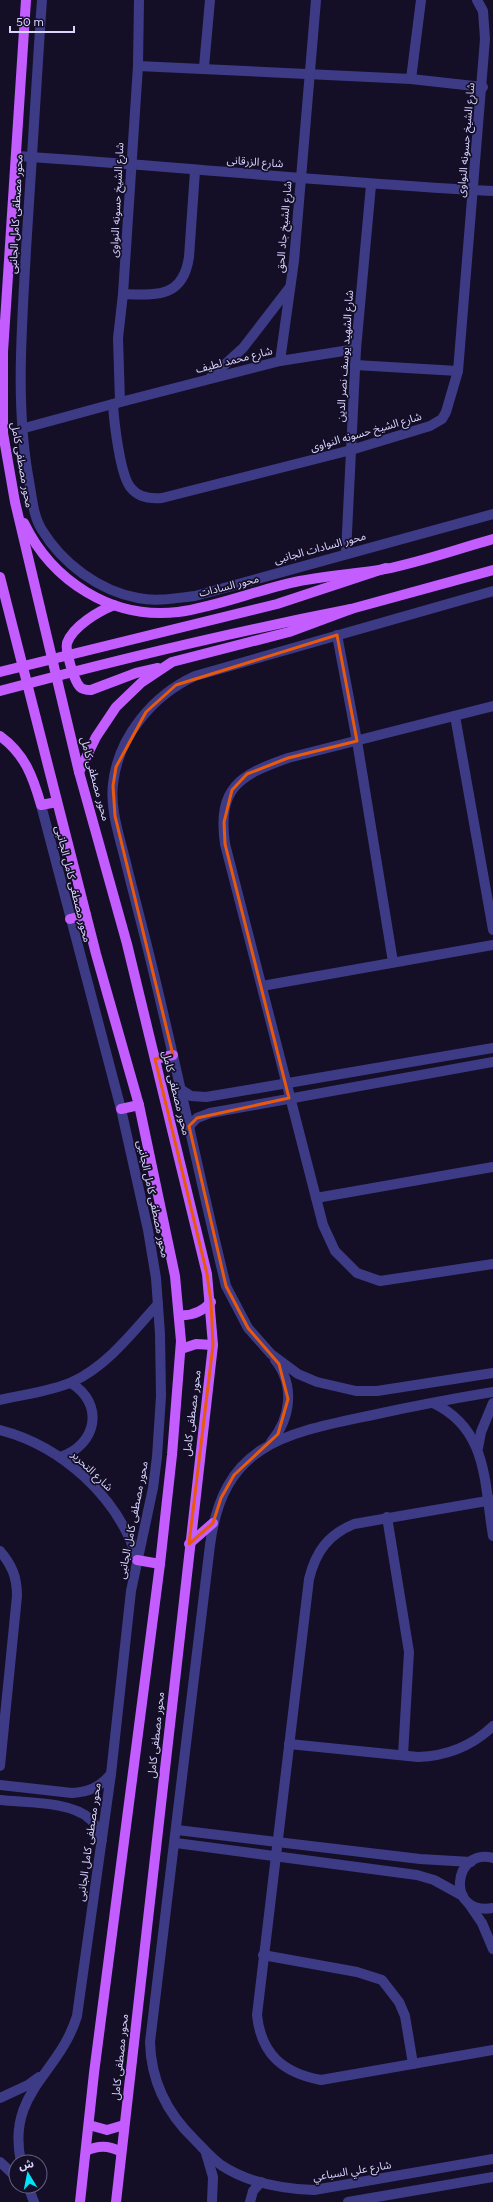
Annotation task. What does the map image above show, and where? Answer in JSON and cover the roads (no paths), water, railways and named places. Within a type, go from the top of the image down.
[{"type":"main road","name":"محور مصطفى كامل","points":[[26,0],[2,352],[3,433],[15,502],[80,772],[127,944],[207,1274],[211,1302],[212,1345],[116,2202]]},
{"type":"main road","name":"محور السادات","points":[[15,502],[32,537],[57,569],[80,589],[114,605],[153,613],[180,611],[294,582],[386,568],[493,540]]},
{"type":"main road","points":[[0,672],[277,604],[386,568]]},
{"type":"main road","points":[[0,691],[143,653],[351,609],[493,570]]},
{"type":"main road","name":"محور مصطفى كامل","points":[[0,577],[56,802],[139,1105],[175,1276],[180,1315],[181,1349],[172,1455],[160,1564],[80,2202]]},
{"type":"main road","points":[[114,605],[90,617],[68,641],[67,651],[78,685],[83,689],[91,690],[136,673],[163,667],[192,655],[294,630],[351,609]]},
{"type":"main road","points":[[80,772],[96,737],[116,707],[142,682],[163,667]]},
{"type":"main road","points":[[0,736],[16,750],[28,767],[41,805],[56,802]]},
{"type":"main road","points":[[70,919],[86,915]]},
{"type":"main road","points":[[155,1059],[173,1055]]},
{"type":"main road","points":[[121,1109],[139,1105]]},
{"type":"main road","points":[[180,1315],[190,1315],[199,1312],[211,1302]]},
{"type":"main road","points":[[181,1349],[196,1344],[212,1345]]},
{"type":"main road","points":[[189,1544],[213,1523]]},
{"type":"main road","points":[[137,1560],[160,1564]]},
{"type":"main road","points":[[89,2125],[107,2130],[124,2124]]},
{"type":"main road","points":[[86,2151],[101,2146],[112,2147],[121,2152]]},
{"type":"street","name":"محور مصطفى كامل الجانبى","points":[[21,429],[20,358],[31,157],[42,0]]},
{"type":"street","name":"شارع الشيخ حسونه النواوى","points":[[139,0],[138,66],[130,163],[118,358],[117,440],[125,478],[134,492],[150,498],[162,498],[351,450],[430,426],[438,421],[450,406],[458,371],[483,87],[484,17],[477,0]]},
{"type":"street","points":[[204,68],[210,0]]},
{"type":"street","name":"شارع الشيخ جاد الحق","points":[[280,361],[290,287],[301,177],[308,75],[316,0]]},
{"type":"street","points":[[411,78],[421,0]]},
{"type":"street","points":[[138,66],[204,68],[308,75],[411,78],[483,87]]},
{"type":"street","name":"شارع الزرقانى","points":[[16,156],[130,163],[196,171],[301,177],[371,185],[493,191]]},
{"type":"street","points":[[123,294],[149,295],[166,293],[174,289],[181,281],[188,267],[196,171]]},
{"type":"street","name":"شارع الشهيد يوسف نصر الدين","points":[[346,553],[356,350],[371,185]]},
{"type":"street","points":[[209,379],[243,348],[290,287]]},
{"type":"street","name":"شارع محمد لطيف","points":[[21,429],[280,361],[356,350]]},
{"type":"street","points":[[355,365],[458,371]]},
{"type":"street","name":"محور السادات الجانبى","points":[[21,429],[34,512],[41,529],[68,561],[99,584],[115,592],[138,598],[159,600],[195,596],[346,553],[493,514]]},
{"type":"street","points":[[493,591],[195,676],[170,689],[146,712],[125,747],[116,767],[113,799],[115,816],[173,1055],[226,1286],[248,1328],[271,1354],[284,1375],[288,1399],[283,1423],[270,1444],[234,1475],[221,1498],[213,1523],[176,1843],[418,1874],[439,1882],[476,1908],[493,1908]]},
{"type":"street","points":[[337,635],[357,741],[393,962]]},
{"type":"street","points":[[493,706],[288,758],[258,768],[239,781],[228,801],[224,822],[225,844],[262,986],[285,1083],[326,1236],[335,1251],[350,1268],[369,1279],[389,1281],[493,1264]]},
{"type":"street","points":[[455,716],[493,930]]},
{"type":"street","name":"محور مصطفى كامل الجانبى","points":[[18,2154],[17,2147],[22,2109],[68,2040],[77,2016],[111,1774],[132,1591],[137,1560],[153,1488],[159,1434],[161,1365],[158,1304],[148,1230],[121,1109],[41,805]]},
{"type":"street","points":[[262,986],[493,944]]},
{"type":"street","points":[[180,1088],[191,1096],[206,1097],[493,1048]]},
{"type":"street","points":[[189,1126],[197,1118],[210,1113],[493,1062]]},
{"type":"street","points":[[316,1198],[493,1167]]},
{"type":"street","points":[[0,1400],[71,1383],[100,1365],[158,1304]]},
{"type":"street","points":[[271,1354],[298,1374],[317,1382],[356,1391],[377,1391],[493,1373]]},
{"type":"street","points":[[60,1457],[80,1447],[92,1428],[92,1410],[89,1402],[81,1391],[71,1383]]},
{"type":"street","points":[[270,1444],[309,1429],[493,1392]]},
{"type":"street","points":[[433,1403],[447,1410],[460,1420],[471,1434],[478,1448],[490,1500],[493,1536]]},
{"type":"street","points":[[478,1448],[481,1432],[493,1403]]},
{"type":"street","name":"شارع التحرير","points":[[0,1430],[31,1440],[60,1457],[79,1472],[112,1508],[131,1539],[137,1560]]},
{"type":"street","points":[[490,1500],[354,1524],[341,1529],[329,1538],[320,1549],[314,1561],[309,1579],[257,2014],[258,2029],[265,2045],[275,2059],[288,2070],[304,2077],[321,2080],[493,2050]]},
{"type":"street","points":[[387,1517],[409,1652],[403,1755]]},
{"type":"street","points":[[0,1551],[14,1570],[17,1583],[5,1687],[0,1766]]},
{"type":"street","points":[[289,1744],[403,1755],[433,1756],[447,1754],[474,1742],[493,1726]]},
{"type":"street","points":[[0,1786],[83,1792],[103,1783],[111,1774]]},
{"type":"street","points":[[0,1800],[69,1808],[80,1812],[90,1819],[98,1829],[102,1840]]},
{"type":"street","points":[[177,1830],[420,1859],[471,1862]]},
{"type":"street","name":"شارع علي السباعي","points":[[176,1843],[150,2042],[152,2066],[163,2099],[176,2120],[205,2152],[226,2168],[261,2182],[287,2188],[314,2190],[493,2159]]},
{"type":"street","points":[[492,1857],[480,1858],[471,1862],[461,1874],[459,1881],[466,1900],[482,1922],[493,1949]]},
{"type":"street","points":[[263,1955],[357,1972],[382,1980],[400,2002],[405,2016],[413,2064]]},
{"type":"street","points":[[0,2098],[28,2085],[47,2072]]},
{"type":"street","points":[[205,2152],[213,2177],[212,2202]]},
{"type":"street","points":[[0,2162],[8,2170]]},
{"type":"street","points":[[348,2202],[375,2199],[493,2177]]},
{"type":"street","points":[[250,2202],[254,2191],[261,2182]]}]
